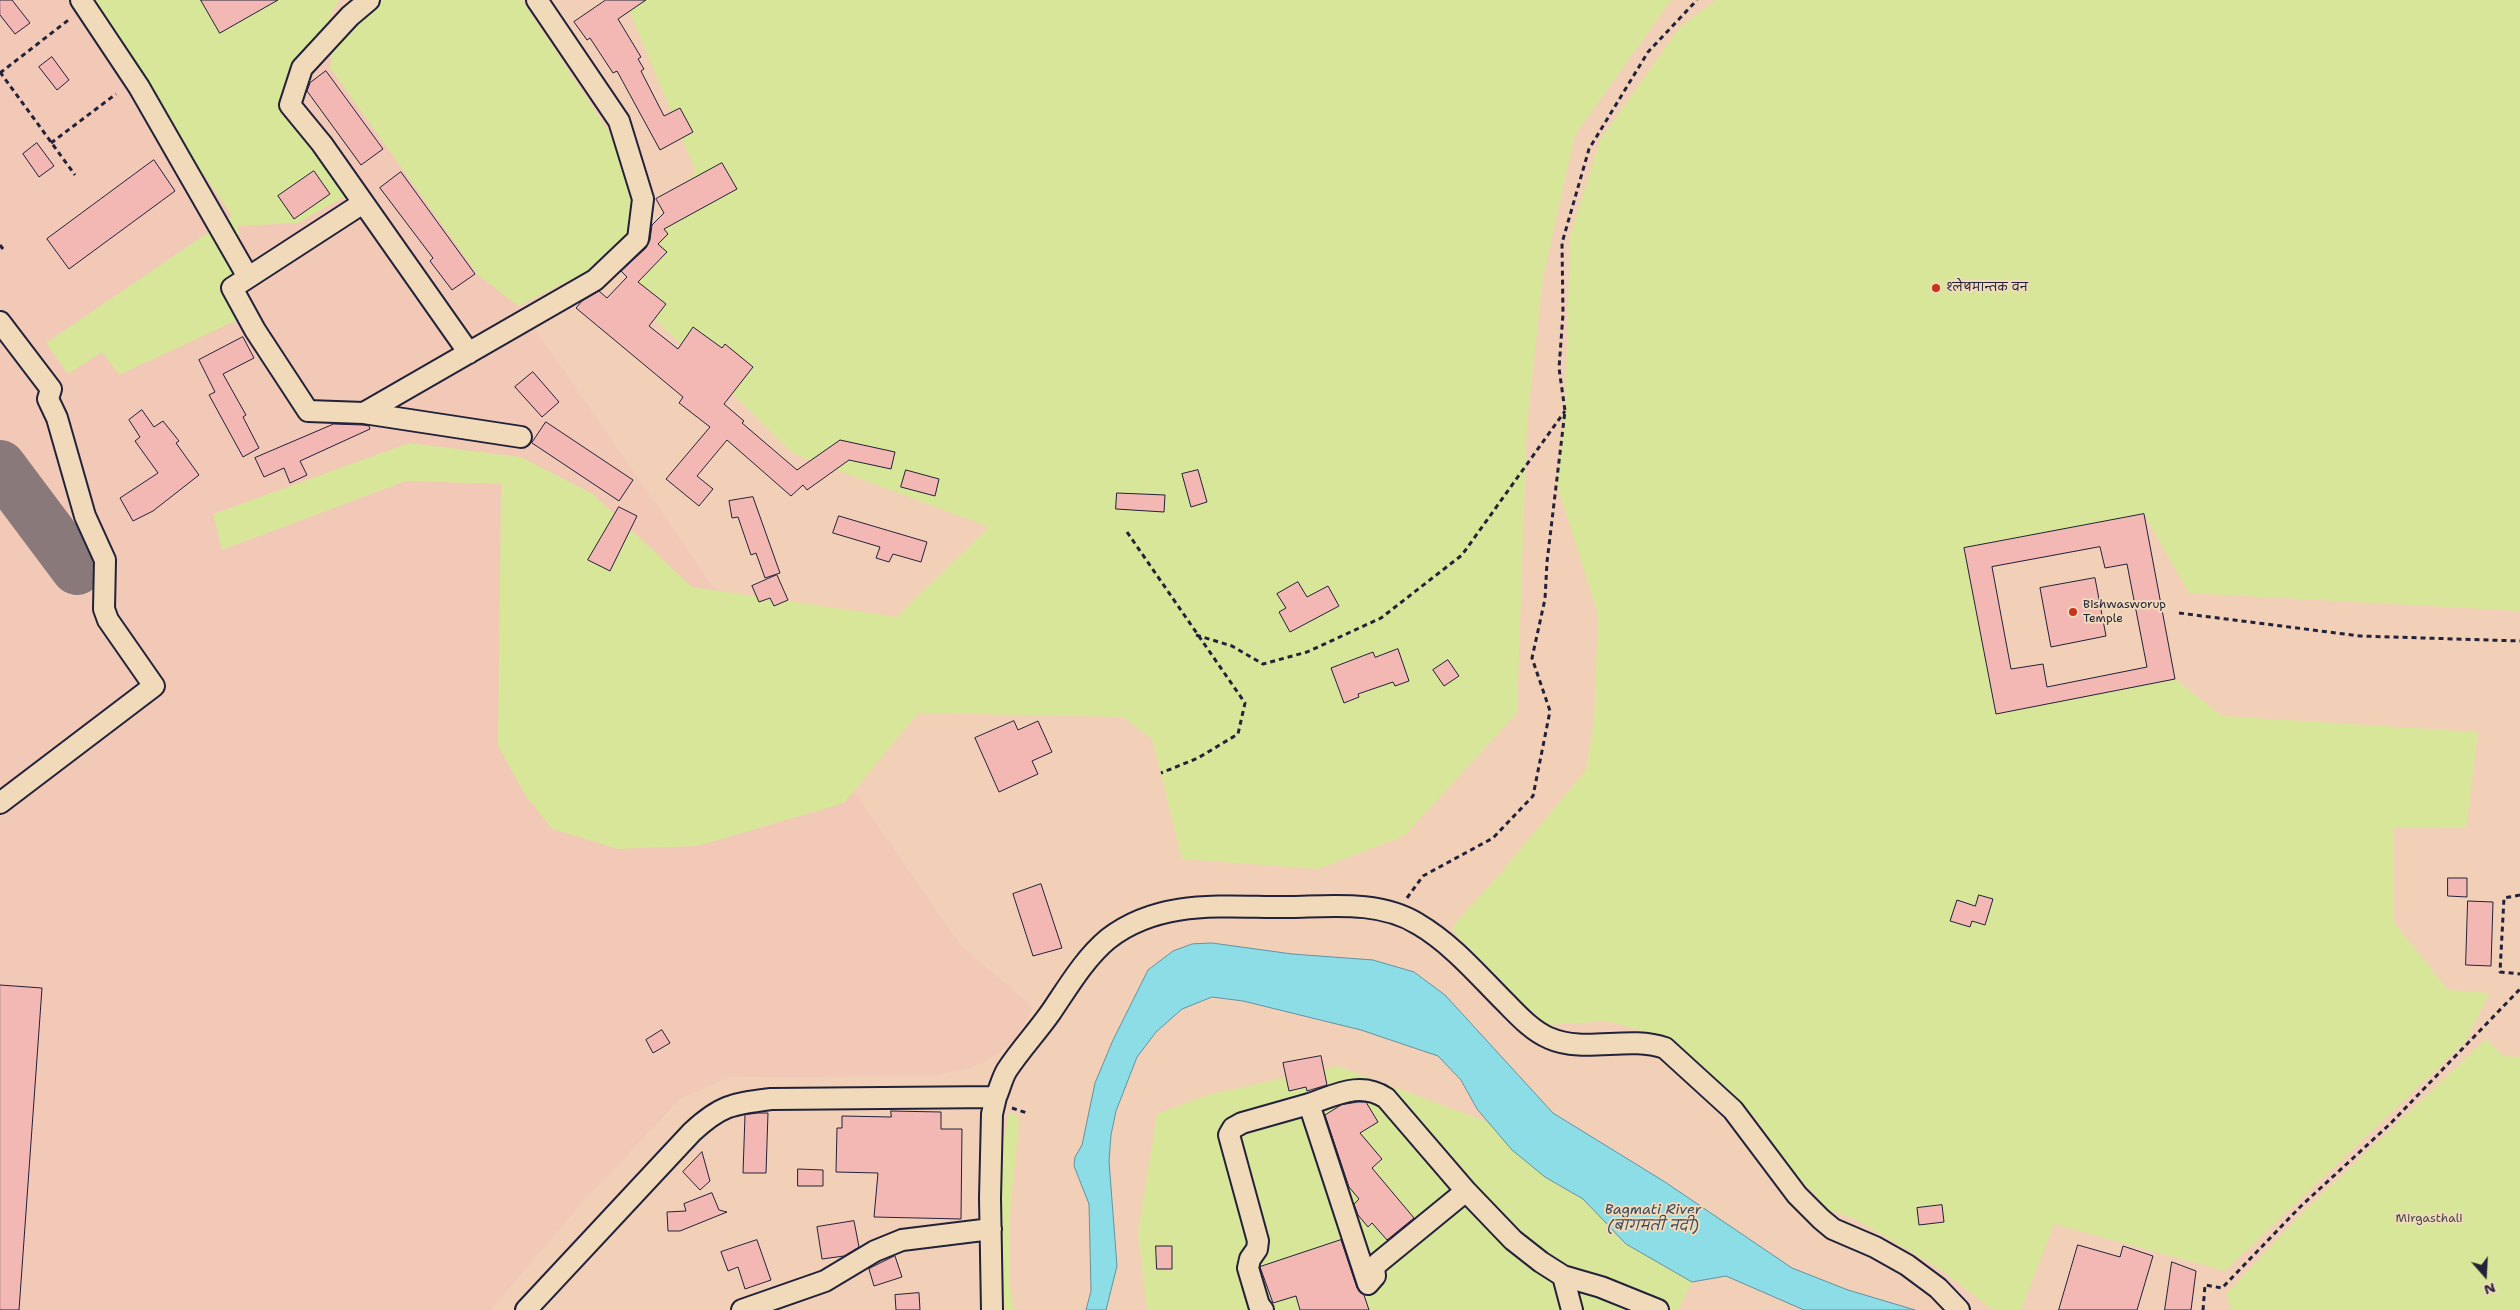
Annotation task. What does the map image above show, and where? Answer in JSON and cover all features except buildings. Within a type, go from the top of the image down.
[{"type":"street","points":[[369,0],[350,16],[302,68],[290,105],[363,203],[469,353]]},
{"type":"street","points":[[364,413],[595,280],[638,239],[643,199],[619,121],[537,0]]},
{"type":"street","points":[[77,8],[139,87],[248,277]]},
{"type":"street","points":[[363,203],[232,288],[255,330],[308,411],[364,413],[521,437]]},
{"type":"street","points":[[0,322],[51,389],[48,399],[57,418],[84,516],[105,560],[104,609],[111,626],[154,686],[0,803]]},
{"type":"street","points":[[992,1310],[992,1114],[1006,1071],[1032,1040],[1080,970],[1108,939],[1140,919],[1174,909],[1219,905],[1339,906],[1371,908],[1396,913],[1418,923],[1445,942],[1521,1018],[1550,1039],[1569,1044],[1635,1042],[1665,1048],[1734,1110],[1797,1195],[1833,1229],[1876,1247],[1907,1265],[1938,1288],[1959,1310]]},
{"type":"street","points":[[1263,1310],[1259,1305],[1248,1268],[1250,1259],[1257,1249],[1257,1236],[1229,1134],[1233,1128],[1242,1123],[1355,1089],[1376,1092],[1386,1098],[1466,1191],[1513,1240],[1541,1262],[1563,1276],[1601,1287],[1658,1310]]},
{"type":"street","points":[[526,1310],[712,1113],[736,1104],[771,1098],[996,1097]]},
{"type":"street","points":[[1309,1104],[1368,1284],[1375,1276],[1374,1268],[1378,1264],[1466,1191]]},
{"type":"street","points":[[742,1310],[825,1281],[875,1251],[902,1240],[991,1229]]},
{"type":"street","points":[[1563,1276],[1572,1310]]},
{"type":"path","points":[[1396,913],[1423,876],[1493,838],[1533,796],[1550,711],[1532,658],[1545,599],[1547,562],[1565,411],[1559,368],[1563,314],[1562,243],[1589,149],[1648,52],[1697,0]]},
{"type":"path","points":[[75,176],[0,72],[77,8]]},
{"type":"path","points":[[51,143],[116,94]]},
{"type":"path","points":[[0,245],[4,249]]},
{"type":"path","points":[[1196,635],[1232,646],[1263,664],[1307,652],[1381,618],[1462,555],[1565,411]]},
{"type":"path","points":[[1127,532],[1196,635],[1245,703],[1238,734],[1198,758],[1162,773]]},
{"type":"path","points":[[2179,613],[2360,636],[2520,641]]},
{"type":"path","points":[[2520,895],[2504,898],[2500,972],[2520,974]]},
{"type":"path","points":[[2203,1310],[2205,1286],[2222,1288],[2300,1207],[2390,1124],[2520,990]]},
{"type":"shaded area","points":[[0,0],[308,0],[961,946],[1033,1007],[1018,1037],[995,1056],[970,1068],[931,1076],[729,1077],[680,1099],[579,1206],[491,1310],[0,1310]]},
{"type":"green space","points":[[85,0],[339,0],[284,108],[355,191],[298,223],[238,226],[248,315],[119,375],[102,352],[68,374],[46,343],[232,216]]},
{"type":"green space","points":[[378,0],[522,0],[614,140],[630,184],[635,211],[627,236],[586,272],[518,306],[478,275],[330,68],[333,43]]},
{"type":"green space","points":[[625,0],[1671,0],[1575,135],[1543,278],[1527,423],[1517,713],[1404,836],[1318,869],[1182,859],[1152,739],[1123,717],[918,713],[844,803],[698,846],[618,849],[552,829],[525,795],[498,746],[501,484],[406,481],[222,550],[213,514],[409,443],[521,457],[593,494],[692,587],[897,617],[989,527],[794,454],[632,297],[695,170]]},
{"type":"green space","points":[[1716,0],[2520,0],[2520,611],[2189,593],[2144,514],[1964,549],[1996,714],[2175,679],[2222,716],[2478,732],[2466,828],[2394,827],[2394,923],[2448,990],[2490,993],[2465,1042],[2225,1271],[2054,1224],[2021,1310],[1993,1310],[1940,1269],[1855,1219],[1829,1210],[1786,1164],[1754,1116],[1669,1039],[1608,1021],[1549,1025],[1519,1002],[1452,930],[1457,921],[1499,875],[1586,770],[1594,721],[1598,614],[1557,485],[1565,411],[1570,237],[1600,140],[1679,28]]},
{"type":"green space","name":"Mirgasthali","points":[[2486,1039],[2503,1056],[2520,1057],[2520,1310],[2231,1310],[2226,1294],[2302,1213]]},
{"type":"green space","points":[[1338,1066],[1490,1123],[1512,1150],[1545,1177],[1583,1199],[1626,1244],[1692,1282],[1678,1310],[1147,1310],[1138,1232],[1157,1114],[1207,1095]]},
{"type":"green space","points":[[1009,1112],[1016,1115],[1019,1119],[1010,1216],[1010,1284],[1014,1310],[1005,1310],[999,1249],[999,1181],[1001,1156]]},
{"type":"water","name":"Bagmati River (बागमती नदी)","points":[[1212,943],[1292,954],[1373,960],[1414,972],[1445,995],[1553,1113],[1665,1182],[1792,1268],[1848,1290],[1915,1310],[1804,1310],[1726,1276],[1692,1282],[1626,1244],[1583,1199],[1545,1177],[1512,1150],[1477,1109],[1461,1080],[1438,1056],[1361,1030],[1243,1001],[1212,997],[1182,1009],[1156,1032],[1137,1057],[1116,1111],[1111,1135],[1109,1161],[1117,1266],[1106,1310],[1086,1310],[1091,1291],[1089,1204],[1074,1166],[1075,1157],[1082,1145],[1095,1083],[1113,1040],[1148,970],[1173,951],[1192,944]]},
{"type":"taxiway","points":[[0,466],[77,569]]},
{"type":"place","name":"श्लेषमान्तक वन","points":[[1936,288]]},
{"type":"place","name":"Bishwasworup Temple","points":[[2073,612]]}]
